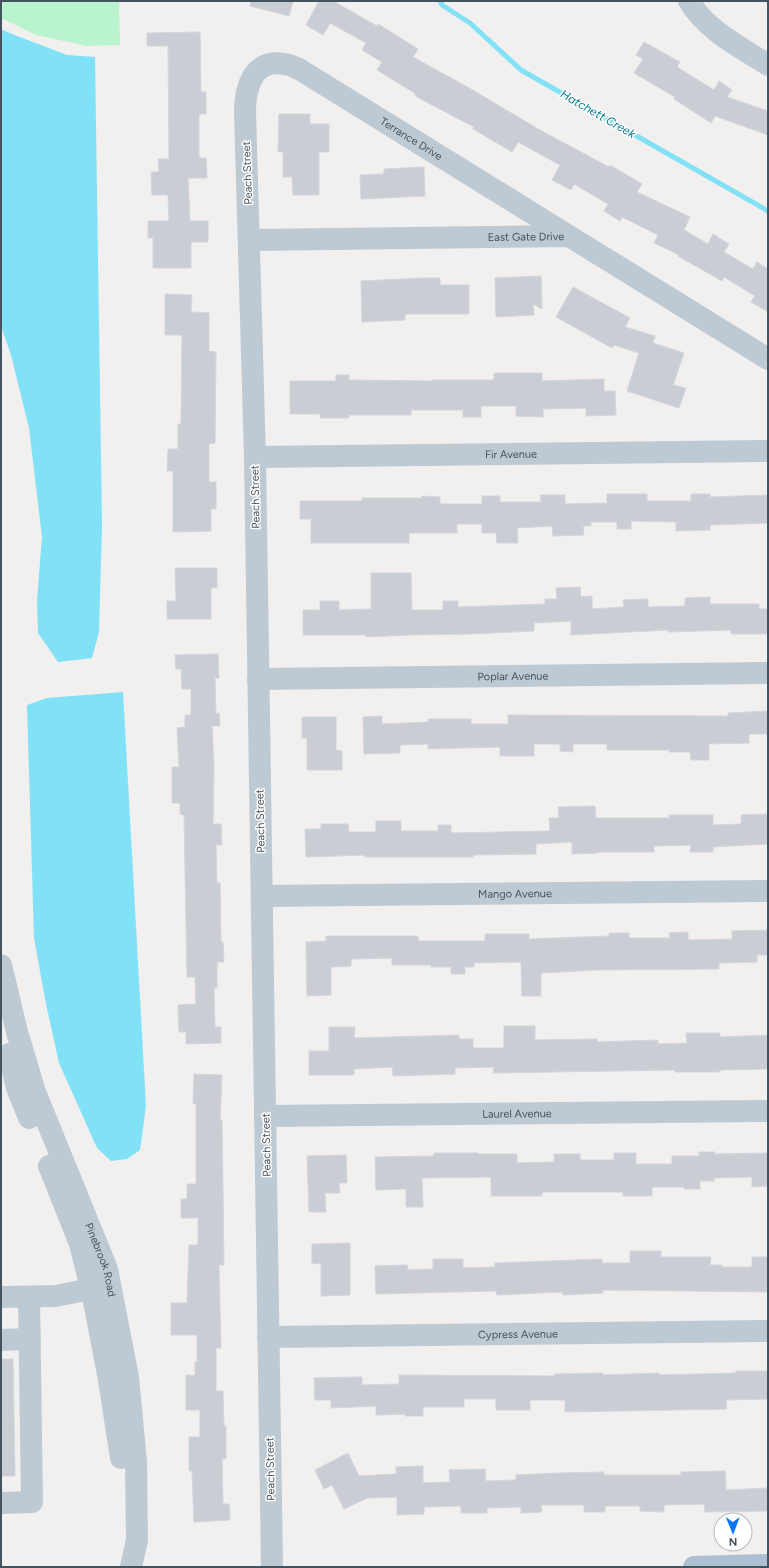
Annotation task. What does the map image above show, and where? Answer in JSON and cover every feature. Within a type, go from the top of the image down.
[{"type":"main road","points":[[694,1567],[768,1564]]},
{"type":"street","points":[[689,1],[694,9],[716,30],[768,65]]},
{"type":"street","name":"Terrance Drive","points":[[253,77],[259,69],[269,64],[283,64],[299,69],[569,236]]},
{"type":"street","name":"Peach Street","points":[[253,77],[247,88],[245,99],[250,240],[254,457],[272,1567]]},
{"type":"street","name":"East Gate Drive","points":[[250,240],[569,236],[768,358]]},
{"type":"street","name":"Fir Avenue","points":[[254,457],[768,451]]},
{"type":"street","name":"Poplar Avenue","points":[[258,679],[768,673]]},
{"type":"street","name":"Mango Avenue","points":[[262,896],[768,891]]},
{"type":"street","name":"Pinebrook Road","points":[[1,965],[17,1032],[35,1092],[107,1269],[118,1378]]},
{"type":"street","name":"Pinebrook Road","points":[[1,1024],[9,1091],[80,1244],[91,1289],[118,1378],[136,1462],[138,1534],[130,1567]]},
{"type":"street","name":"Laurel Avenue","points":[[265,1116],[768,1111]]},
{"type":"street","points":[[1,1297],[54,1296],[91,1289]]},
{"type":"street","points":[[1,1503],[32,1502],[29,1297]]},
{"type":"street","name":"Cypress Avenue","points":[[268,1337],[768,1331]]},
{"type":"street","points":[[1,1340],[30,1339]]},
{"type":"green space","points":[[1,1],[119,1],[120,45],[87,46],[36,35],[1,18]]},
{"type":"water","points":[[1,29],[67,55],[95,57],[102,525],[99,632],[92,658],[58,662],[38,633],[37,601],[42,537],[29,428],[11,355],[1,326]]},
{"type":"water","points":[[123,692],[146,1106],[140,1150],[127,1159],[111,1161],[97,1148],[59,1063],[46,1004],[34,938],[27,705],[47,698]]},
{"type":"building","points":[[251,1],[293,1],[289,16],[250,6]]},
{"type":"building","points":[[319,1],[333,1],[377,26],[378,24],[418,49],[413,57],[540,130],[609,167],[610,165],[642,184],[637,192],[690,217],[684,230],[708,244],[713,234],[729,244],[724,252],[753,269],[757,262],[768,269],[768,312],[751,302],[755,296],[724,277],[722,281],[678,256],[679,255],[654,243],[658,235],[622,217],[620,221],[604,211],[608,204],[574,184],[571,190],[552,180],[560,165],[518,142],[512,152],[473,129],[474,127],[415,96],[416,94],[377,70],[382,62],[362,50],[366,43],[330,23],[323,35],[306,25]]},
{"type":"building","points":[[200,32],[201,92],[206,92],[206,114],[199,114],[199,158],[206,158],[207,178],[188,178],[190,221],[208,221],[208,242],[191,242],[191,268],[153,268],[153,238],[148,238],[148,221],[169,221],[168,195],[152,195],[151,172],[159,172],[158,159],[169,159],[168,46],[147,46],[147,33]]},
{"type":"building","points":[[644,42],[680,62],[677,67],[714,90],[719,81],[732,90],[727,97],[768,111],[768,135],[715,116],[711,123],[674,99],[675,97],[634,73],[643,59],[636,55]]},
{"type":"building","points":[[279,114],[310,114],[310,124],[329,124],[329,152],[319,152],[319,195],[293,195],[292,177],[283,177],[283,152],[278,152]]},
{"type":"building","points":[[424,167],[425,196],[361,199],[360,175],[384,174],[384,169]]},
{"type":"building","points":[[541,276],[542,309],[533,304],[534,315],[496,317],[495,278]]},
{"type":"building","points":[[440,278],[440,285],[469,285],[469,314],[405,314],[405,320],[362,322],[361,281]]},
{"type":"building","points":[[573,287],[630,318],[625,327],[655,336],[653,343],[684,353],[673,385],[686,388],[679,408],[627,391],[639,353],[614,345],[612,348],[556,317]]},
{"type":"building","points":[[165,294],[192,295],[191,312],[209,313],[209,351],[216,352],[215,443],[209,444],[209,482],[216,482],[216,509],[211,509],[211,531],[173,532],[173,471],[167,471],[168,449],[178,449],[178,424],[181,424],[182,335],[165,335]]},
{"type":"building","points":[[494,373],[542,373],[542,381],[604,379],[604,391],[615,391],[616,415],[586,416],[586,408],[543,409],[543,417],[516,416],[516,406],[481,406],[481,417],[463,417],[463,410],[411,410],[411,415],[349,415],[349,418],[320,418],[320,414],[290,414],[290,381],[336,381],[336,375],[349,375],[349,380],[494,380]]},
{"type":"building","points":[[607,494],[647,494],[647,501],[691,501],[691,494],[710,494],[710,497],[768,495],[768,523],[710,525],[710,530],[676,531],[676,522],[631,521],[631,529],[617,529],[617,522],[591,522],[591,526],[583,526],[584,535],[553,536],[552,526],[517,528],[518,543],[497,543],[496,533],[482,533],[482,524],[457,524],[457,533],[409,533],[409,543],[311,543],[311,519],[300,519],[300,501],[362,501],[362,498],[422,498],[422,496],[440,497],[440,504],[482,504],[482,496],[500,496],[500,502],[541,502],[540,495],[565,495],[565,504],[607,503]]},
{"type":"building","points":[[175,568],[217,568],[217,588],[211,588],[211,619],[167,619],[167,601],[176,601]]},
{"type":"building","points":[[371,573],[411,573],[412,610],[443,610],[443,601],[458,601],[458,607],[545,604],[545,599],[557,599],[556,588],[580,587],[581,597],[592,596],[592,609],[624,607],[623,600],[648,599],[648,607],[685,606],[685,598],[710,597],[710,604],[759,604],[759,609],[768,609],[768,634],[731,634],[731,630],[668,632],[668,630],[571,635],[571,621],[534,623],[534,631],[366,637],[366,635],[303,635],[303,610],[320,610],[320,601],[339,601],[339,610],[371,609]]},
{"type":"building","points":[[218,654],[219,678],[215,678],[216,714],[219,713],[220,726],[212,726],[214,764],[213,824],[221,824],[222,845],[216,845],[217,883],[220,883],[221,942],[223,942],[224,962],[217,962],[217,988],[214,988],[215,1027],[221,1027],[221,1043],[186,1044],[186,1032],[179,1032],[178,1005],[196,1004],[195,977],[187,977],[184,815],[180,814],[180,803],[172,803],[172,767],[179,767],[177,728],[185,727],[185,715],[191,715],[191,689],[182,689],[181,669],[176,669],[175,655]]},
{"type":"building","points":[[768,711],[768,734],[749,734],[749,743],[709,744],[709,760],[691,760],[690,752],[669,752],[669,750],[607,750],[607,744],[573,744],[573,752],[560,751],[560,744],[534,744],[534,756],[500,756],[500,747],[428,749],[428,744],[400,745],[400,753],[364,754],[363,717],[382,716],[382,724],[428,722],[428,719],[471,719],[471,724],[508,724],[508,715],[728,716],[728,713]]},
{"type":"building","points":[[302,717],[336,717],[336,750],[342,751],[342,770],[307,770],[307,738],[302,738]]},
{"type":"building","points":[[595,806],[596,818],[669,818],[669,815],[713,815],[713,825],[741,824],[741,815],[768,814],[768,844],[713,847],[713,852],[690,852],[691,845],[654,846],[654,852],[597,852],[572,854],[572,842],[536,844],[536,854],[473,855],[473,857],[365,857],[365,855],[306,857],[305,829],[321,829],[321,824],[348,824],[349,832],[376,832],[376,821],[401,821],[401,831],[438,831],[438,825],[451,825],[451,833],[550,831],[549,818],[559,818],[558,807]]},
{"type":"building","points":[[768,930],[768,955],[757,955],[757,962],[719,963],[719,969],[597,970],[541,973],[541,996],[522,996],[521,962],[474,963],[474,967],[465,967],[465,974],[451,974],[451,967],[431,967],[431,965],[392,965],[392,958],[351,959],[351,966],[331,967],[331,995],[307,996],[306,942],[326,941],[326,936],[418,936],[418,941],[485,941],[485,934],[529,934],[529,939],[609,936],[609,933],[629,933],[629,938],[670,938],[669,933],[688,932],[688,940],[732,939],[732,931]]},
{"type":"building","points":[[504,1026],[535,1026],[535,1040],[597,1039],[597,1042],[658,1040],[658,1044],[687,1043],[686,1033],[720,1033],[720,1037],[768,1035],[768,1069],[720,1070],[720,1072],[675,1072],[675,1070],[493,1073],[494,1067],[455,1068],[455,1074],[393,1076],[392,1067],[354,1069],[354,1075],[309,1075],[309,1051],[329,1051],[329,1027],[355,1027],[354,1038],[459,1035],[459,1039],[473,1039],[473,1048],[504,1048]]},
{"type":"building","points":[[194,1074],[222,1075],[220,1120],[222,1120],[224,1265],[219,1265],[221,1348],[216,1348],[216,1391],[223,1391],[224,1426],[226,1426],[226,1459],[222,1459],[223,1504],[229,1504],[230,1520],[194,1522],[192,1471],[189,1471],[189,1437],[200,1437],[200,1410],[186,1410],[186,1375],[195,1376],[195,1362],[197,1362],[197,1335],[171,1335],[171,1303],[187,1303],[189,1245],[198,1245],[198,1218],[181,1218],[181,1199],[187,1199],[187,1184],[196,1184],[196,1104],[193,1104]]},
{"type":"building","points":[[699,1152],[715,1152],[715,1154],[768,1153],[768,1186],[752,1187],[752,1177],[714,1178],[714,1181],[700,1181],[700,1189],[684,1189],[684,1187],[652,1187],[652,1196],[623,1196],[623,1192],[542,1192],[542,1196],[491,1196],[491,1177],[422,1178],[423,1207],[406,1207],[406,1189],[376,1190],[375,1157],[434,1156],[434,1153],[517,1154],[517,1163],[554,1162],[554,1154],[580,1154],[580,1160],[614,1160],[614,1153],[636,1153],[636,1164],[672,1164],[672,1156],[699,1156]]},
{"type":"building","points":[[346,1155],[347,1183],[339,1183],[340,1193],[325,1193],[326,1212],[309,1212],[307,1156]]},
{"type":"building","points":[[350,1243],[350,1295],[321,1296],[321,1263],[312,1264],[312,1244]]},
{"type":"building","points":[[630,1251],[661,1251],[661,1257],[711,1257],[710,1265],[722,1265],[722,1267],[752,1267],[752,1257],[768,1257],[768,1292],[603,1290],[603,1293],[563,1295],[562,1292],[497,1295],[496,1291],[376,1294],[375,1266],[407,1265],[408,1270],[433,1269],[433,1259],[463,1259],[463,1268],[495,1267],[495,1263],[602,1259],[602,1263],[630,1263]]},
{"type":"building","points":[[1,1359],[13,1359],[15,1476],[1,1476]]},
{"type":"building","points":[[736,1371],[768,1371],[768,1399],[726,1400],[727,1409],[565,1412],[565,1400],[530,1400],[530,1410],[496,1410],[496,1399],[464,1399],[464,1407],[423,1407],[423,1416],[405,1416],[405,1414],[376,1415],[376,1406],[331,1408],[331,1400],[315,1400],[314,1378],[362,1377],[362,1385],[399,1384],[399,1375],[555,1376],[555,1374],[603,1373],[603,1375],[659,1373],[659,1375],[736,1373]]},
{"type":"building","points":[[348,1453],[359,1476],[396,1474],[396,1467],[423,1466],[423,1483],[450,1482],[449,1470],[485,1469],[486,1481],[516,1480],[516,1475],[560,1473],[604,1472],[604,1475],[681,1475],[681,1472],[725,1471],[726,1490],[768,1488],[768,1511],[705,1512],[704,1504],[664,1505],[664,1512],[640,1511],[640,1506],[605,1506],[605,1512],[584,1512],[584,1505],[541,1505],[542,1512],[521,1513],[521,1507],[487,1508],[487,1513],[461,1513],[461,1506],[424,1507],[424,1514],[397,1515],[397,1497],[367,1498],[344,1509],[332,1485],[324,1489],[315,1470]]},
{"type":"waterway","name":"Hatchett Creek","points":[[440,1],[442,5],[470,23],[521,70],[768,211]]}]
